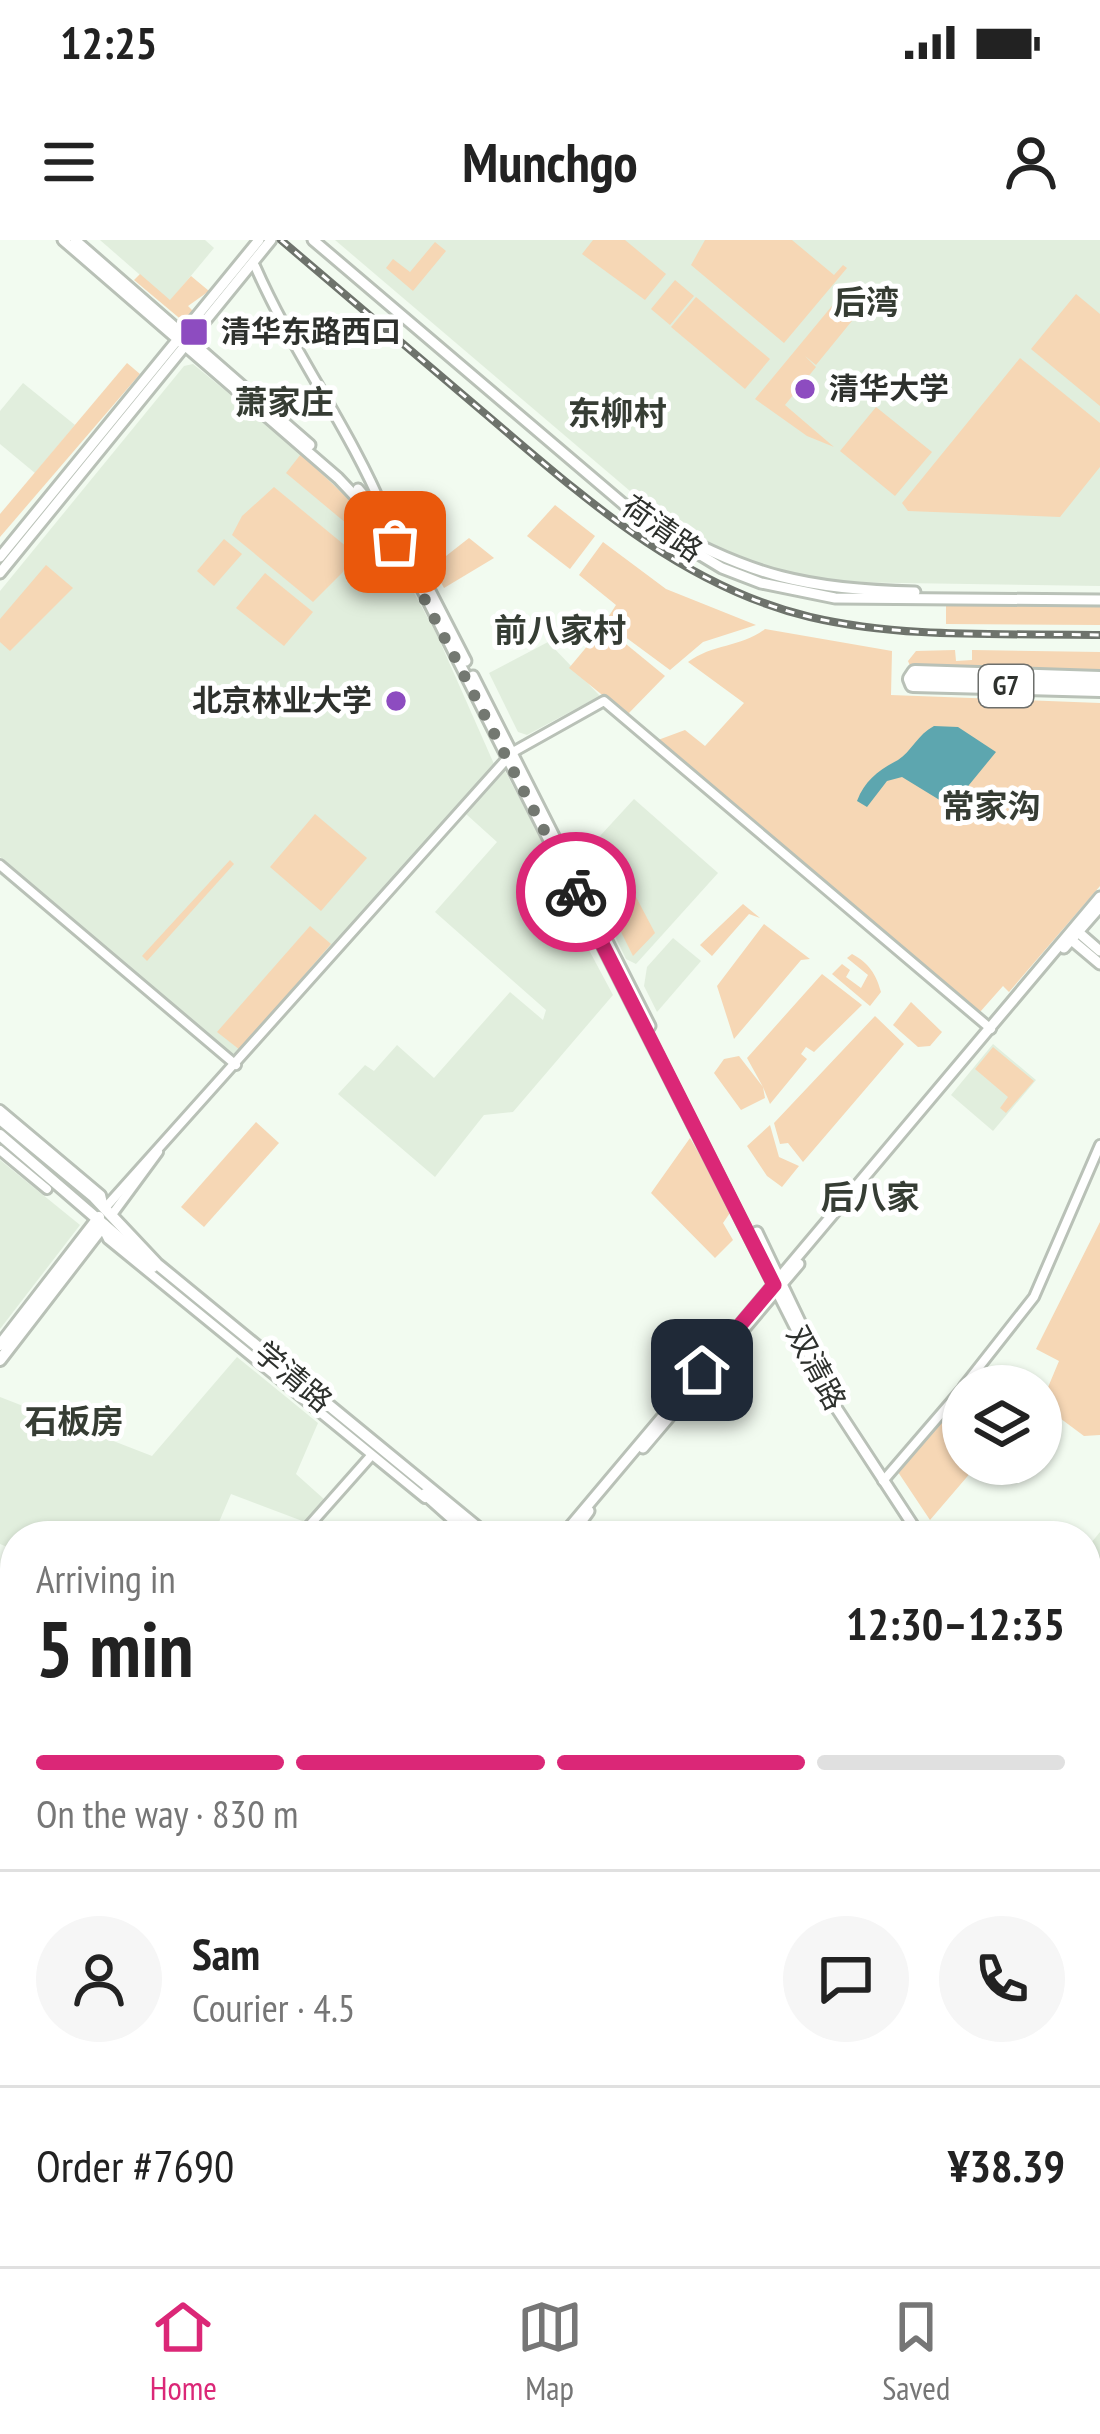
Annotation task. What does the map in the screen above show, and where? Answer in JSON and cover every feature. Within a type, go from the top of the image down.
[{"type":"highway","name":"G7","points":[[1100,679],[914,679],[1100,689]]},
{"type":"main road","points":[[63,240],[188,346]]},
{"type":"main road","points":[[75,240],[188,346]]},
{"type":"main road","points":[[0,557],[188,346],[259,240]]},
{"type":"main road","points":[[0,573],[255,266],[271,240]]},
{"type":"main road","name":"荷清路","points":[[313,240],[666,537],[761,583],[1100,599]]},
{"type":"main road","name":"荷清路","points":[[322,240],[647,518],[730,563],[836,590]]},
{"type":"main road","name":"双清路","points":[[188,346],[386,516],[842,1407],[913,1521]]},
{"type":"main road","name":"双清路","points":[[188,346],[338,478],[387,530],[510,755]]},
{"type":"main road","points":[[575,1521],[1100,897]]},
{"type":"main road","points":[[583,1521],[991,1029],[1100,907]]},
{"type":"main road","points":[[1072,934],[1100,951]]},
{"type":"main road","points":[[1072,934],[1100,964]]},
{"type":"main road","name":"学清路","points":[[0,1114],[190,1303],[455,1521]]},
{"type":"main road","name":"学清路","points":[[0,1135],[61,1190],[103,1218],[470,1521]]},
{"type":"main road","points":[[46,1189],[61,1190]]},
{"type":"main road","points":[[0,1346],[103,1218]]},
{"type":"main road","points":[[0,1360],[103,1218]]},
{"type":"street","name":"双清路","points":[[255,266],[324,402],[379,491],[386,516]]},
{"type":"street","points":[[103,1218],[510,755],[604,701],[991,1029]]},
{"type":"street","points":[[0,865],[236,1065]]},
{"type":"street","points":[[981,1365],[1034,1297],[1100,1145]]},
{"type":"street","points":[[0,1150],[46,1189]]},
{"type":"street","name":"学清路","points":[[190,1303],[370,1457],[432,1501]]},
{"type":"street","points":[[886,1479],[942,1413]]},
{"type":"street","points":[[313,1521],[370,1457]]},
{"type":"shaded area","points":[[100,240],[205,240],[214,248],[170,301]]},
{"type":"shaded area","name":"清华大学","points":[[335,240],[1100,240],[1100,586],[836,582],[748,565],[650,508]]},
{"type":"shaded area","points":[[593,240],[625,240],[666,274],[645,300],[582,254]]},
{"type":"shaded area","points":[[705,240],[792,240],[834,275],[843,265],[847,268],[784,343],[691,265]]},
{"type":"shaded area","points":[[435,242],[446,251],[413,291],[386,268],[393,259],[410,272]]},
{"type":"shaded area","points":[[140,274],[170,300],[191,276],[209,291],[188,306],[193,311],[184,322],[134,280]]},
{"type":"shaded area","points":[[675,280],[694,296],[670,325],[651,309]]},
{"type":"shaded area","points":[[1076,294],[1100,314],[1100,406],[1031,349]]},
{"type":"shaded area","points":[[841,295],[860,311],[816,365],[805,356],[816,367],[785,405],[834,447],[807,436],[755,399]]},
{"type":"shaded area","points":[[696,297],[770,359],[745,389],[671,327]]},
{"type":"shaded area","points":[[1020,358],[1100,423],[1100,467],[1060,517],[908,511],[902,503]]},
{"type":"shaded area","points":[[127,363],[140,374],[0,537],[0,514]]},
{"type":"shaded area","name":"北京林业大学","points":[[193,364],[343,487],[375,521],[437,635],[494,764],[236,1065],[0,857],[0,591],[184,366]]},
{"type":"shaded area","points":[[23,383],[75,425],[35,473],[0,444],[0,411]]},
{"type":"shaded area","points":[[876,407],[932,452],[895,496],[840,451]]},
{"type":"shaded area","points":[[301,454],[383,532],[371,544],[286,473]]},
{"type":"shaded area","points":[[274,487],[353,552],[343,572],[313,602],[232,535],[242,516]]},
{"type":"shaded area","points":[[555,505],[595,536],[570,569],[527,536]]},
{"type":"shaded area","points":[[469,538],[494,558],[444,588],[432,567]]},
{"type":"shaded area","points":[[224,539],[242,554],[214,586],[197,571]]},
{"type":"shaded area","points":[[603,542],[666,589],[756,625],[703,642],[670,670],[605,622],[616,605],[579,575]]},
{"type":"shaded area","points":[[46,565],[73,588],[10,651],[0,642],[0,619]]},
{"type":"shaded area","points":[[265,573],[313,612],[284,646],[236,608]]},
{"type":"shaded area","points":[[946,604],[1100,605],[1100,625],[946,624]]},
{"type":"shaded area","points":[[604,626],[665,676],[627,715],[569,668]]},
{"type":"shaded area","points":[[765,629],[892,651],[891,695],[1100,703],[1100,886],[1009,992],[1003,986],[980,1012],[658,740],[685,730],[705,746],[744,703],[688,662]]},
{"type":"shaded area","points":[[548,642],[600,696],[527,735],[518,732],[489,673]]},
{"type":"shaded area","points":[[955,650],[956,661],[972,660],[972,650],[1100,652],[1100,670],[911,668],[908,661],[916,651]]},
{"type":"shaded area","points":[[505,771],[555,865],[550,877],[613,995],[513,1112],[484,1115],[435,1177],[338,1094],[365,1065],[374,1071],[397,1045],[434,1078],[510,992],[543,1020],[546,1010],[435,912],[497,842],[466,814]]},
{"type":"shaded area","points":[[634,799],[718,873],[636,964],[626,959],[578,860]]},
{"type":"shaded area","points":[[315,814],[367,858],[321,911],[270,867]]},
{"type":"shaded area","points":[[230,860],[234,864],[147,961],[142,956]]},
{"type":"shaded area","points":[[626,878],[655,933],[633,956],[601,892]]},
{"type":"shaded area","points":[[743,904],[760,918],[749,914],[712,956],[700,945]]},
{"type":"shaded area","points":[[764,924],[810,959],[801,960],[734,1039],[717,986]]},
{"type":"shaded area","points":[[310,926],[331,944],[240,1050],[217,1032]]},
{"type":"shaded area","points":[[673,938],[701,961],[657,1012],[644,986],[647,967]]},
{"type":"shaded area","points":[[852,954],[867,965],[879,986],[881,992],[870,1006],[832,974],[842,964],[850,970],[846,977],[861,988],[868,975],[847,958]]},
{"type":"shaded area","points":[[822,974],[862,1005],[814,1052],[806,1047],[801,1054],[807,1059],[770,1104],[747,1058]]},
{"type":"shaded area","points":[[911,1002],[942,1032],[930,1046],[918,1047],[893,1025]]},
{"type":"shaded area","points":[[875,1016],[904,1044],[803,1162],[788,1143],[780,1144],[774,1123]]},
{"type":"shaded area","points":[[993,1044],[1036,1080],[993,1131],[951,1095]]},
{"type":"shaded area","points":[[993,1047],[1034,1081],[1006,1113],[1000,1108],[1008,1097],[975,1069]]},
{"type":"shaded area","points":[[739,1056],[763,1087],[765,1098],[741,1110],[714,1073],[724,1059]]},
{"type":"shaded area","points":[[256,1122],[279,1143],[204,1227],[181,1207]]},
{"type":"shaded area","points":[[770,1125],[779,1157],[799,1166],[782,1187],[767,1176],[747,1146]]},
{"type":"shaded area","points":[[690,1138],[732,1210],[723,1223],[733,1240],[715,1258],[651,1193]]},
{"type":"shaded area","points":[[0,1160],[80,1225],[0,1329]]},
{"type":"shaded area","points":[[1100,1222],[1100,1435],[1084,1436],[1062,1420],[1062,1365],[1036,1349]]},
{"type":"shaded area","points":[[237,1357],[318,1423],[296,1474],[325,1500],[306,1521],[231,1494],[219,1521],[0,1521],[0,1397],[152,1456]]},
{"type":"shaded area","points":[[942,1421],[942,1485],[960,1485],[930,1520],[898,1472]]},
{"type":"water","points":[[934,726],[958,727],[996,752],[951,807],[902,777],[887,781],[867,807],[857,801],[873,776],[903,757]]},
{"type":"railway","points":[[281,240],[595,505],[718,584],[810,617],[881,629],[1100,635]]},
{"type":"way so far","points":[[395,542],[576,892]]},
{"type":"place","name":"清华东路西口","points":[[194,332]]},
{"type":"place","name":"清华大学","points":[[805,389]]},
{"type":"place","name":"北京林业大学","points":[[396,701]]},
{"type":"district","name":"后湾","points":[[866,302]]},
{"type":"district","name":"萧家庄","points":[[284,402]]},
{"type":"district","name":"东柳村","points":[[617,413]]},
{"type":"district","name":"前八家村","points":[[560,630]]},
{"type":"district","name":"常家沟","points":[[991,806]]},
{"type":"district","name":"后八家","points":[[870,1197]]},
{"type":"district","name":"石板房","points":[[74,1421]]},
{"type":"route","points":[[576,892],[774,1285],[702,1370]]}]
